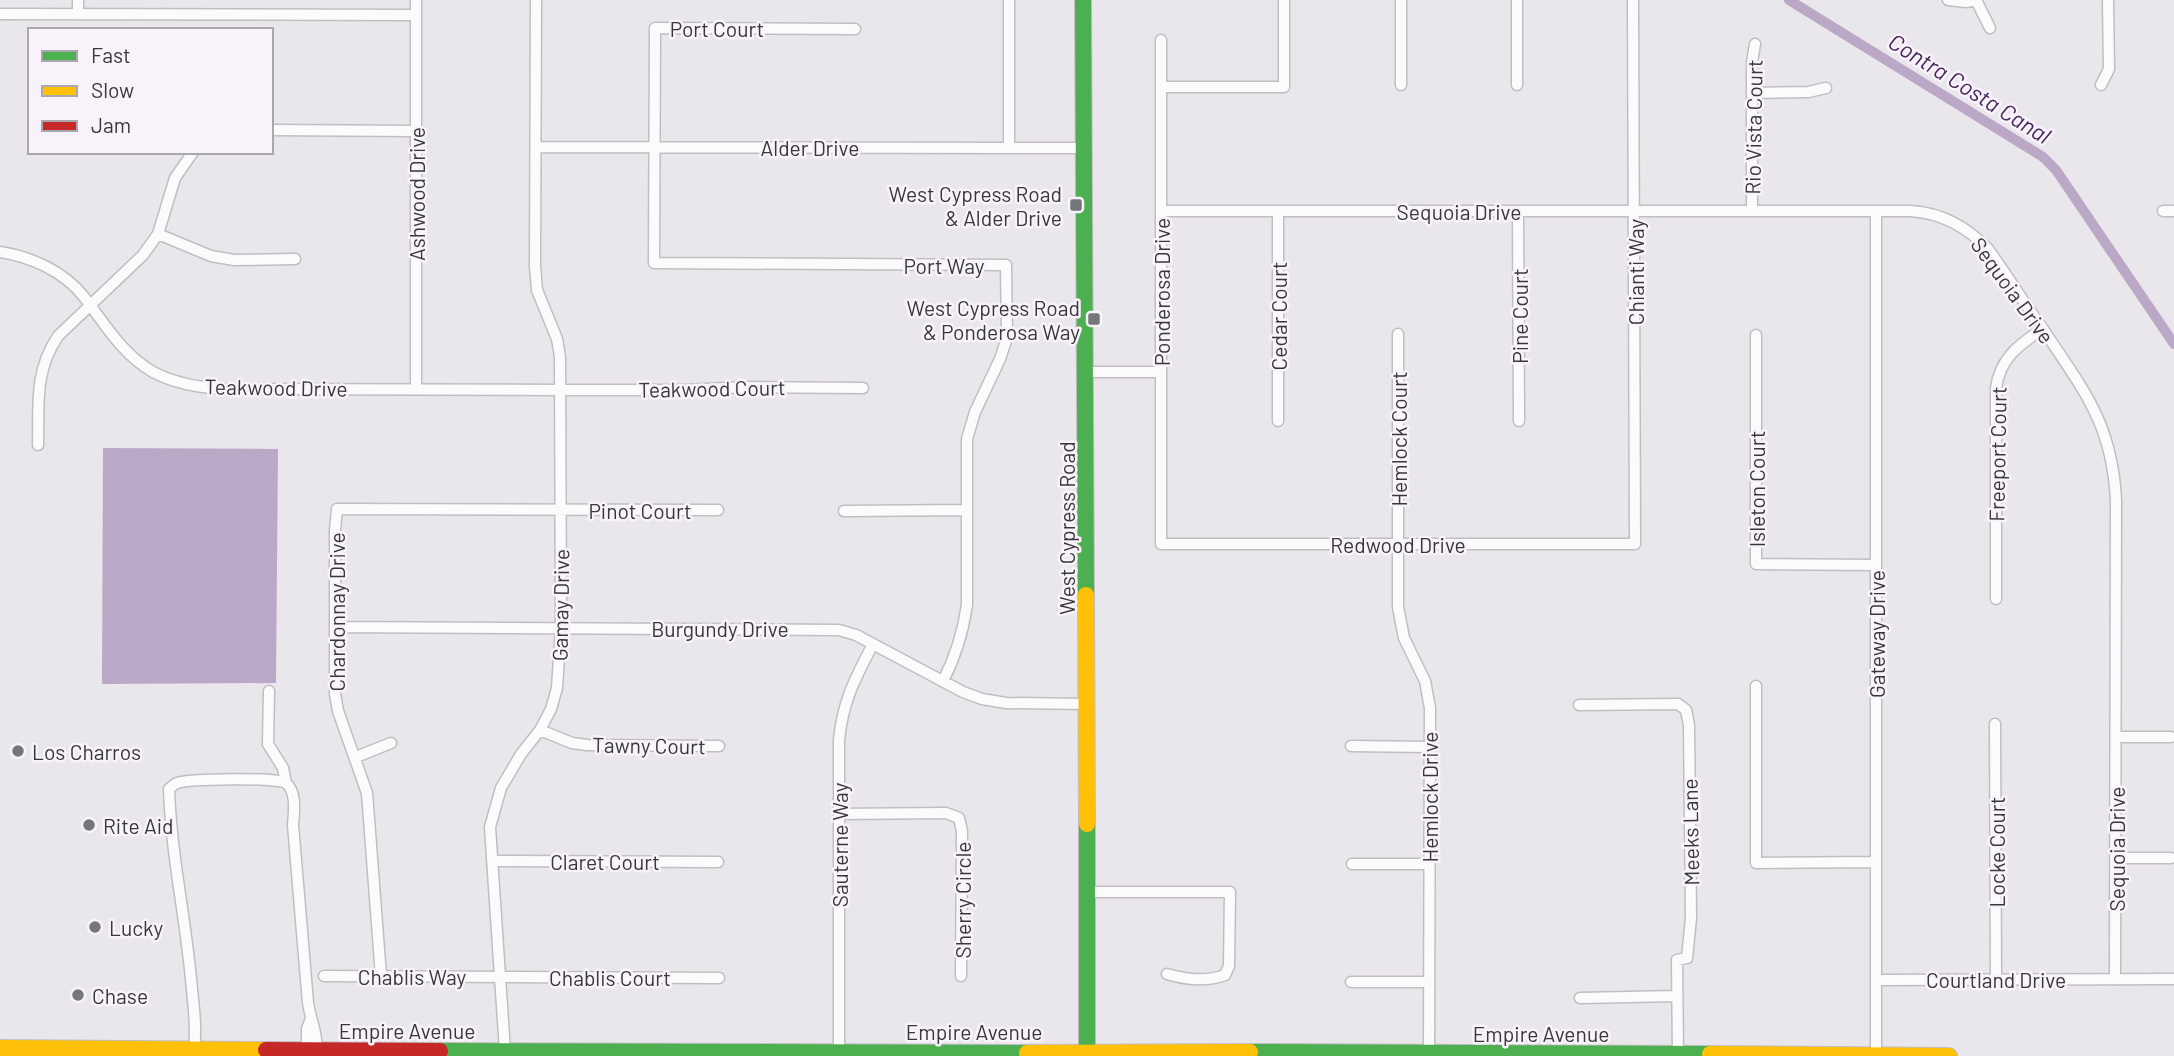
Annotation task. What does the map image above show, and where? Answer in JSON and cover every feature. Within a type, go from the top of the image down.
[{"type":"main road","name":"West Cypress Road","points":[[1083,0],[1087,1054]]},
{"type":"main road","name":"Empire Avenue","points":[[0,1048],[505,1054],[1949,1056]]},
{"type":"street","points":[[78,0],[78,14]]},
{"type":"street","name":"Ashwood Drive","points":[[416,0],[416,388]]},
{"type":"street","name":"Gamay Drive","points":[[505,1054],[490,827],[501,788],[551,709],[556,688],[561,628],[560,357],[557,339],[537,290],[536,0]]},
{"type":"street","points":[[1009,0],[1009,147]]},
{"type":"street","points":[[1162,87],[1284,87],[1284,0]]},
{"type":"street","points":[[1401,0],[1401,85]]},
{"type":"street","points":[[1517,0],[1517,85]]},
{"type":"street","name":"Chianti Way","points":[[1633,0],[1635,544]]},
{"type":"street","points":[[1948,0],[1976,0],[1990,27]]},
{"type":"street","points":[[2101,85],[2109,69],[2108,0]]},
{"type":"street","points":[[0,14],[416,15]]},
{"type":"street","name":"Port Court","points":[[654,146],[655,28],[855,29]]},
{"type":"street","name":"Ponderosa Drive","points":[[1161,40],[1161,544]]},
{"type":"street","name":"Rio Vista Court","points":[[1752,211],[1752,62],[1755,44]]},
{"type":"street","points":[[1752,93],[1808,92],[1826,88]]},
{"type":"street","points":[[273,130],[416,131]]},
{"type":"street","name":"Port Way","points":[[654,146],[654,263],[1006,265],[1007,338],[991,382],[975,412],[967,439],[967,605],[964,626],[943,681]]},
{"type":"street","name":"Alder Drive","points":[[536,147],[1084,148]]},
{"type":"street","points":[[38,445],[39,385],[49,350],[58,336],[143,255],[158,234],[175,178],[189,154]]},
{"type":"street","name":"Sequoia Drive","points":[[1161,211],[1924,212],[1949,219],[1970,232],[1988,249],[2092,403],[2110,449],[2115,475],[2115,978]]},
{"type":"street","name":"Pine Court","points":[[1518,211],[1519,421]]},
{"type":"street","name":"Gateway Drive","points":[[1876,211],[1876,1055]]},
{"type":"street","name":"Cedar Court","points":[[1278,421],[1279,212]]},
{"type":"street","points":[[158,234],[211,256],[234,260],[295,260]]},
{"type":"street","name":"Teakwood Drive","points":[[0,252],[25,258],[69,281],[133,357],[151,371],[189,385],[226,389],[561,390]]},
{"type":"street","name":"Freeport Court","points":[[1996,599],[1998,375],[2012,351],[2042,329]]},
{"type":"street","name":"Hemlock Court","points":[[1398,334],[1398,545]]},
{"type":"street","name":"Isleton Court","points":[[1756,335],[1756,564],[1876,565]]},
{"type":"street","points":[[1086,372],[1161,372]]},
{"type":"street","name":"Teakwood Court","points":[[561,390],[863,388]]},
{"type":"street","name":"Chardonnay Drive","points":[[381,976],[367,793],[338,711],[335,694],[337,509],[561,510]]},
{"type":"street","name":"Pinot Court","points":[[561,510],[718,510]]},
{"type":"street","points":[[844,511],[966,510]]},
{"type":"street","name":"Redwood Drive","points":[[1161,544],[1635,544]]},
{"type":"street","name":"Hemlock Drive","points":[[1398,545],[1400,623],[1404,638],[1425,681],[1430,708],[1429,1055]]},
{"type":"street","name":"Burgundy Drive","points":[[336,627],[823,628],[856,635],[962,692],[993,701],[1087,704]]},
{"type":"street","name":"Sauterne Way","points":[[839,1054],[839,740],[848,691],[873,644]]},
{"type":"street","points":[[1756,686],[1756,863],[1876,862]]},
{"type":"street","points":[[269,691],[268,744],[282,768],[294,804],[293,825],[310,1021],[316,1031],[313,1053]]},
{"type":"street","name":"Meeks Lane","points":[[1579,705],[1678,704],[1686,710],[1689,725],[1691,918],[1687,958],[1677,960],[1678,1054]]},
{"type":"street","name":"Locke Court","points":[[1995,724],[1996,979]]},
{"type":"street","name":"Tawny Court","points":[[540,730],[587,746],[719,746]]},
{"type":"street","points":[[2116,737],[2171,737]]},
{"type":"street","points":[[356,757],[391,743]]},
{"type":"street","points":[[1351,746],[1429,747]]},
{"type":"street","points":[[194,1050],[195,1024],[188,948],[175,863],[169,789],[177,783],[209,780],[275,780],[286,783]]},
{"type":"street","name":"Sherry Circle","points":[[840,814],[946,813],[959,818],[962,831],[961,976]]},
{"type":"street","points":[[2116,858],[2171,858]]},
{"type":"street","name":"Claret Court","points":[[492,861],[718,862]]},
{"type":"street","points":[[1352,864],[1429,864]]},
{"type":"street","points":[[1087,892],[1230,892],[1229,966],[1226,975],[1212,980],[1184,979],[1167,974]]},
{"type":"street","name":"Chablis Way","points":[[324,976],[501,977]]},
{"type":"street","name":"Chablis Court","points":[[501,977],[719,978]]},
{"type":"street","name":"Courtland Drive","points":[[1876,979],[2173,979]]},
{"type":"street","points":[[1351,982],[1429,982]]},
{"type":"street","points":[[1580,998],[1677,996]]},
{"type":"shaded area","points":[[103,448],[278,449],[276,683],[102,684]]},
{"type":"waterway","name":"Contra Costa Canal","points":[[1789,0],[2043,157],[2056,170],[2174,344]]},
{"type":"traffic: fast","points":[[1083,0],[1086,595]]},
{"type":"traffic: fast","points":[[1087,824],[1087,1056]]},
{"type":"traffic: fast","points":[[440,1051],[1027,1053]]},
{"type":"traffic: fast","points":[[1250,1052],[1710,1054]]},
{"type":"traffic: slow","points":[[1086,595],[1087,824]]},
{"type":"traffic: slow","points":[[0,1048],[266,1050]]},
{"type":"traffic: slow","points":[[1027,1053],[1250,1052]]},
{"type":"traffic: slow","points":[[1710,1054],[1949,1056]]},
{"type":"traffic: jam","points":[[266,1050],[440,1051]]},
{"type":"place","name":"West Cypress Road & Alder Drive","points":[[1076,205]]},
{"type":"place","name":"West Cypress Road & Ponderosa Way","points":[[1094,319]]},
{"type":"place","name":"Los Charros","points":[[18,751]]},
{"type":"place","name":"Rite Aid","points":[[89,825]]},
{"type":"place","name":"Lucky","points":[[95,927]]},
{"type":"place","name":"Chase","points":[[78,995]]}]
